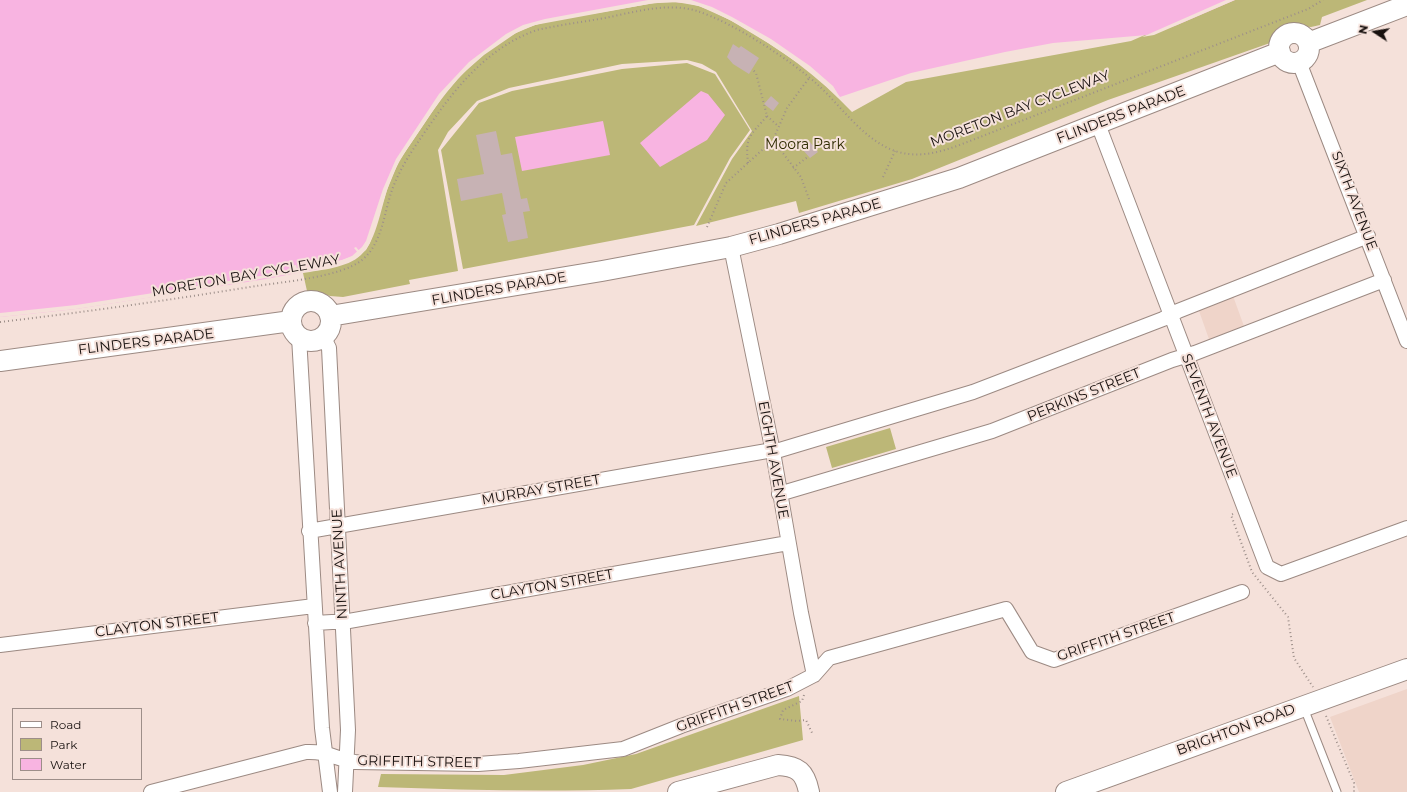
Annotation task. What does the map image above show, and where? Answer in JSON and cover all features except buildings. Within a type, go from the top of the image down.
[{"type":"street","points":[[1308,42],[1405,10]]},
{"type":"street","points":[[1292,33],[1302,35],[1308,42],[1309,47],[1307,56],[1299,62],[1295,63],[1286,60],[1280,52],[1279,47],[1283,38],[1292,33]]},
{"type":"street","name":"FLINDERS PARADE","points":[[330,316],[466,295],[731,247],[959,178],[1280,52]]},
{"type":"street","name":"SIXTH AVENUE","points":[[1299,62],[1368,236],[1407,341]]},
{"type":"street","name":"SEVENTH AVENUE","points":[[1098,124],[1267,567],[1281,574],[1407,528]]},
{"type":"street","points":[[773,452],[973,392],[1368,236]]},
{"type":"street","name":"EIGHTH AVENUE","points":[[731,247],[773,452],[788,543],[814,674]]},
{"type":"street","name":"PERKINS STREET","points":[[779,494],[992,431],[1384,280]]},
{"type":"street","points":[[295,329],[295,309],[300,305],[312,301],[323,305],[330,316],[330,327],[323,336]]},
{"type":"street","name":"FLINDERS PARADE","points":[[0,361],[219,332],[295,329],[311,341],[323,336]]},
{"type":"street","name":"NINTH AVENUE","points":[[295,329],[323,752],[330,792]]},
{"type":"street","name":"NINTH AVENUE","points":[[323,336],[329,348],[343,622],[348,730],[345,792]]},
{"type":"street","name":"MURRAY STREET","points":[[309,531],[759,452],[773,452]]},
{"type":"street","name":"CLAYTON STREET","points":[[315,623],[343,622],[788,543]]},
{"type":"street","name":"GRIFFITH STREET","points":[[323,752],[346,761],[478,764],[519,761],[623,749],[681,726],[787,689],[814,674],[829,658],[1006,609],[1032,652],[1054,660],[1242,592]]},
{"type":"street","name":"CLAYTON STREET","points":[[0,645],[314,606]]},
{"type":"street","name":"BRIGHTON ROAD","points":[[1066,792],[1309,698],[1407,668]]},
{"type":"street","points":[[151,792],[306,752],[323,752]]},
{"type":"street","points":[[678,792],[778,765],[791,766],[799,770],[807,781],[808,792]]},
{"type":"lane","points":[[1309,698],[1338,792]]},
{"type":"path","name":"MORETON BAY CYCLEWAY","points":[[0,322],[113,309],[302,278],[344,269],[357,264],[370,253],[375,245],[392,192],[404,164],[447,99],[463,80],[487,60],[515,40],[537,30],[654,8],[686,8],[708,15],[747,36],[785,60],[809,78],[877,142],[895,151],[928,154],[943,151],[1308,9],[1323,0]]},
{"type":"path","points":[[752,69],[756,73],[767,116],[779,126]]},
{"type":"path","points":[[707,227],[726,183],[773,140],[787,108],[809,78]]},
{"type":"path","points":[[748,163],[746,145],[750,137],[767,116]]},
{"type":"path","points":[[773,140],[801,177],[809,199]]},
{"type":"path","points":[[883,177],[895,151]]},
{"type":"path","points":[[793,168],[809,156]]},
{"type":"path","points":[[1231,515],[1252,572],[1288,618],[1294,658],[1309,698]]},
{"type":"path","points":[[802,689],[804,695],[802,701],[783,710],[780,719],[797,721],[806,720],[813,735]]},
{"type":"path","points":[[1326,716],[1354,783],[1354,792]]},
{"type":"shaded area","points":[[1233,296],[1245,329],[1210,342],[1198,308]]},
{"type":"shaded area","points":[[1407,689],[1407,792],[1359,792],[1330,717]]},
{"type":"green space","name":"Moora Park","points":[[1225,0],[1367,0],[1322,17],[1320,25],[1311,27],[1288,25],[1279,31],[1270,43],[1108,100],[912,179],[799,213],[796,201],[696,226],[732,159],[752,131],[716,72],[702,64],[687,60],[622,64],[509,88],[477,101],[448,132],[438,150],[458,271],[409,280],[410,284],[343,297],[330,296],[317,291],[307,291],[303,273],[334,268],[349,263],[361,255],[367,248],[375,231],[387,191],[396,168],[408,147],[452,86],[489,50],[529,27],[553,20],[650,4],[677,2],[693,4],[720,15],[770,44],[812,75],[852,112],[906,82],[1131,41]]},
{"type":"green space","points":[[687,63],[715,74],[750,130],[730,158],[694,225],[463,269],[441,150],[479,103],[512,91],[622,69]]},
{"type":"green space","points":[[890,428],[896,449],[832,468],[826,447]]},
{"type":"green space","points":[[799,696],[803,740],[631,789],[505,790],[378,787],[381,774],[504,775],[583,765],[636,754]]},
{"type":"water","points":[[0,0],[1235,0],[1177,25],[1147,35],[1053,43],[1005,52],[911,73],[840,97],[808,68],[750,29],[699,4],[664,1],[546,21],[524,27],[483,54],[450,85],[406,147],[391,174],[371,234],[360,252],[356,247],[354,248],[359,254],[318,269],[266,279],[76,309],[0,317]]},
{"type":"water","points":[[701,91],[708,94],[725,115],[707,140],[660,167],[640,143]]},
{"type":"water","points":[[603,121],[610,155],[522,171],[515,137]]},
{"type":"pier","points":[[648,0],[691,0],[712,7],[732,17],[771,39],[810,66],[833,86],[841,99],[807,69],[768,43],[730,20],[699,6],[676,2],[654,3],[535,25],[516,33],[484,55],[460,76],[443,96],[399,161],[387,190],[370,243],[366,250],[355,259],[318,270],[179,293],[76,309],[0,317],[0,313],[76,305],[266,275],[291,270],[291,266],[296,265],[297,269],[342,260],[352,256],[366,241],[383,189],[396,159],[439,94],[469,62],[506,34],[523,25],[545,19]]},
{"type":"pier","points":[[1226,0],[1235,0],[1154,35],[1142,37]]}]
